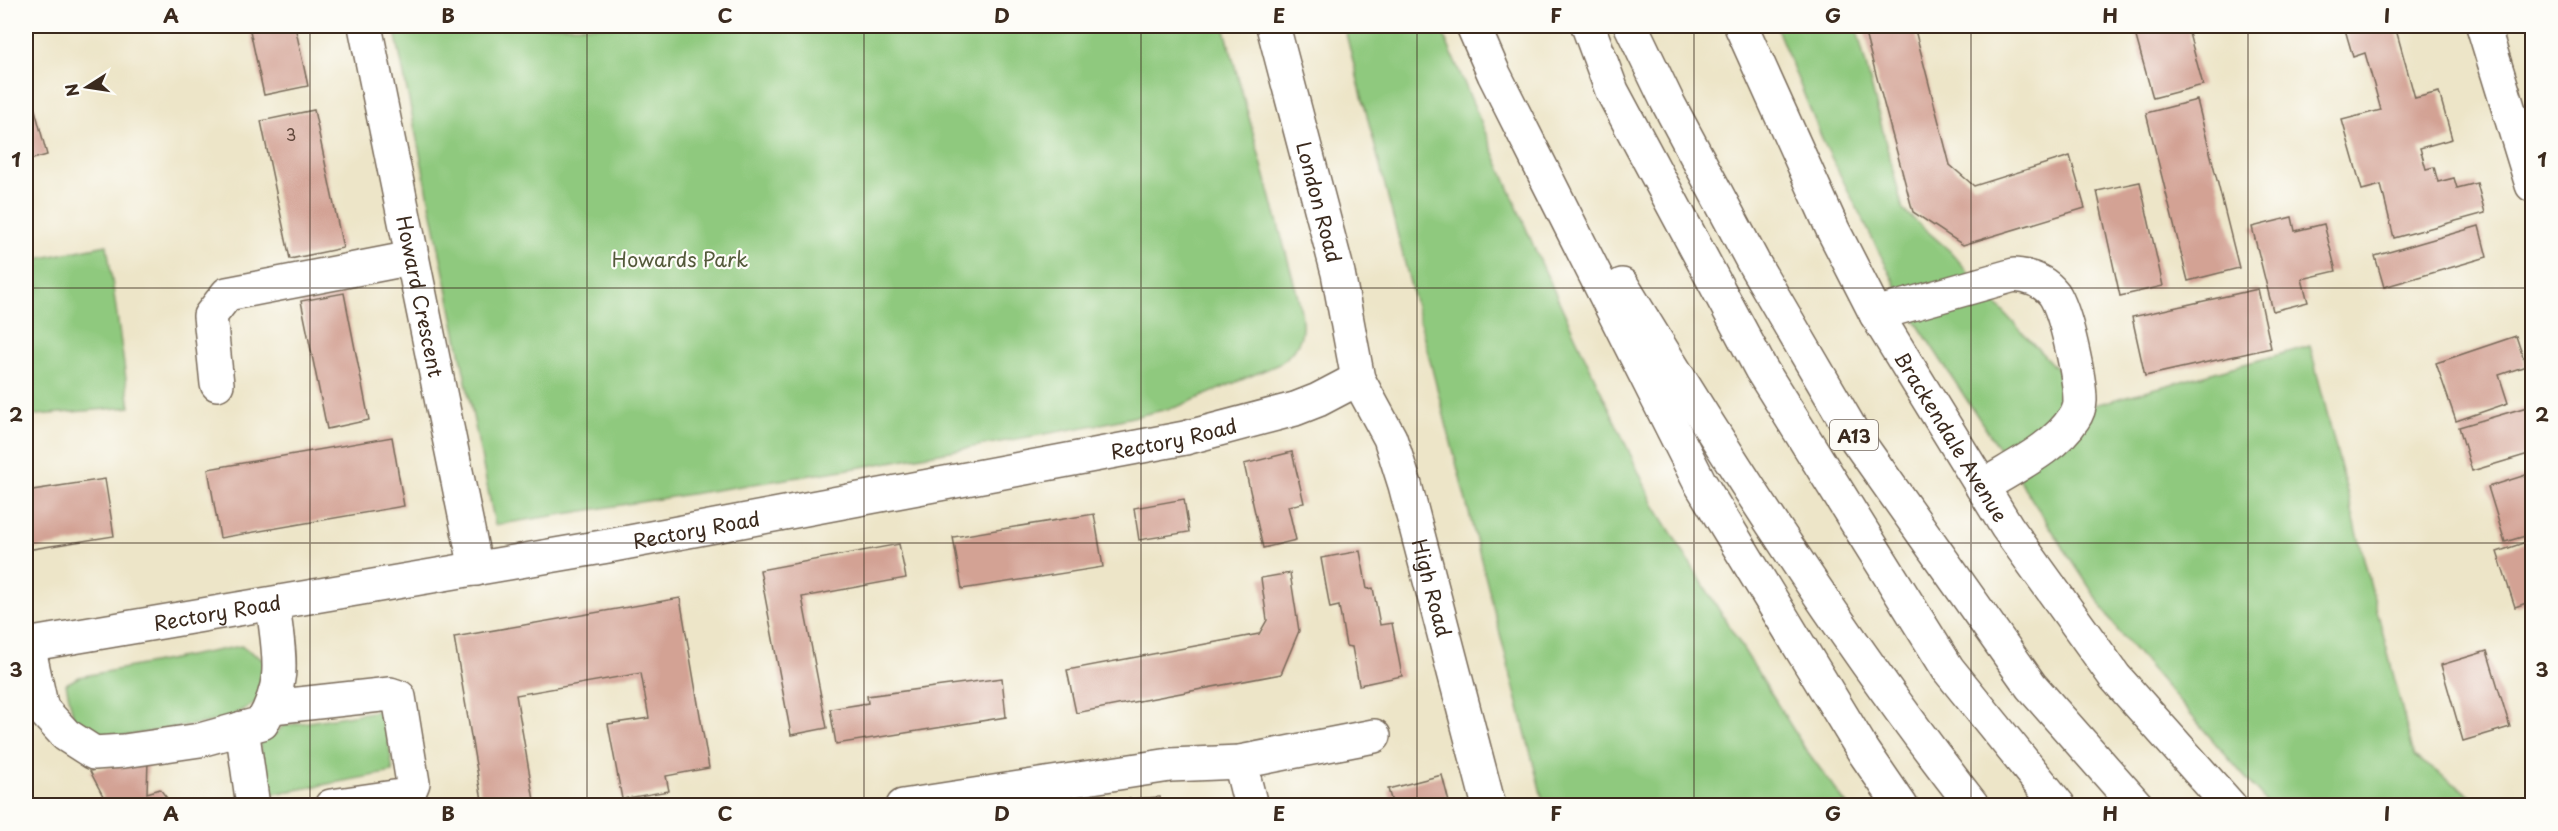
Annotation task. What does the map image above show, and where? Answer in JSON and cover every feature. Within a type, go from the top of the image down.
[{"type":"main road","name":"Howard Crescent","points":[[365,26],[476,569]]},
{"type":"main road","name":"London Road","points":[[1274,26],[1338,273],[1358,379]]},
{"type":"main road","points":[[1473,26],[1494,74],[1699,481],[1864,752],[1901,806]]},
{"type":"main road","name":"A13","points":[[1588,26],[1612,91],[1761,369],[1948,669],[2059,806]]},
{"type":"main road","name":"A13","points":[[1631,26],[1666,101],[1753,262],[1857,440],[2031,686],[2137,806]]},
{"type":"main road","name":"Brackendale Avenue","points":[[1741,26],[1833,230],[1876,314],[2007,527],[2115,677],[2230,806]]},
{"type":"main road","points":[[2482,26],[2532,185]]},
{"type":"main road","points":[[1494,74],[1709,428],[1900,713],[1973,806]]},
{"type":"main road","points":[[217,384],[210,316],[227,294],[412,258]]},
{"type":"main road","points":[[1876,314],[2014,275],[2033,279],[2053,294],[2061,309],[2067,330],[2080,403],[2075,418],[2053,441],[1982,487]]},
{"type":"main road","name":"Rectory Road","points":[[26,645],[476,569],[1185,438],[1295,409],[1358,379]]},
{"type":"main road","name":"High Road","points":[[1358,379],[1390,438],[1405,485],[1489,806]]},
{"type":"main road","points":[[26,645],[42,709],[66,735],[94,753],[124,752],[200,740],[262,723],[272,706],[281,672],[273,604]]},
{"type":"main road","points":[[272,706],[390,694],[399,697],[413,783],[408,795],[332,806]]},
{"type":"main road","points":[[242,728],[253,806]]},
{"type":"main road","points":[[903,806],[1170,765],[1240,762],[1374,736]]},
{"type":"main road","points":[[1240,762],[1251,806]]},
{"type":"green space","name":"Howards Park","points":[[394,26],[1224,26],[1298,297],[1302,318],[1299,342],[1279,364],[1177,407],[1106,423],[862,467],[495,525]]},
{"type":"green space","points":[[1344,26],[1440,26],[1537,254],[1654,505],[1804,747],[1847,805],[1544,805]]},
{"type":"green space","points":[[1776,26],[1856,26],[1903,210],[1950,251],[2091,406],[2310,346],[2414,756],[2485,805],[2269,805],[2118,631],[1910,313],[1823,141]]},
{"type":"green space","points":[[107,245],[130,407],[26,416],[26,261]]},
{"type":"green space","points":[[241,646],[273,666],[263,699],[224,720],[106,739],[74,720],[66,684],[79,677]]},
{"type":"green space","points":[[384,710],[393,772],[268,795],[259,740],[275,734],[283,726]]},
{"type":"building","points":[[249,26],[295,26],[308,86],[264,95]]},
{"type":"building","points":[[1863,26],[1914,26],[1950,165],[1974,186],[2070,156],[2085,208],[1963,245],[1913,212]]},
{"type":"building","points":[[2133,26],[2187,26],[2203,85],[2153,98]]},
{"type":"building","points":[[2344,26],[2395,26],[2415,98],[2439,92],[2452,139],[2420,148],[2426,169],[2434,167],[2438,182],[2454,178],[2457,188],[2477,183],[2485,213],[2394,238],[2381,185],[2362,190],[2342,120],[2381,110],[2365,53],[2353,57]]},
{"type":"building","points":[[26,30],[30,50],[26,51]]},
{"type":"building","points":[[26,76],[47,155],[26,161]]},
{"type":"building","points":[[2197,100],[2239,268],[2188,281],[2146,113]]},
{"type":"building","points":[[314,110],[343,248],[290,259],[261,121]]},
{"type":"building","points":[[2140,182],[2163,286],[2120,296],[2097,191]]},
{"type":"building","points":[[2292,217],[2295,231],[2324,224],[2336,271],[2302,279],[2308,302],[2273,311],[2252,227]]},
{"type":"building","points":[[2479,226],[2487,257],[2384,287],[2375,256]]},
{"type":"building","points":[[2258,289],[2271,348],[2145,376],[2132,317]]},
{"type":"building","points":[[344,293],[369,420],[327,429],[301,301]]},
{"type":"building","points":[[2516,336],[2526,366],[2499,375],[2508,403],[2456,421],[2436,363]]},
{"type":"building","points":[[2527,407],[2532,427],[2532,453],[2472,471],[2459,427]]},
{"type":"building","points":[[392,437],[404,506],[220,538],[208,469]]},
{"type":"building","points":[[1292,452],[1304,503],[1288,506],[1296,540],[1263,548],[1244,464]]},
{"type":"building","points":[[2532,473],[2532,534],[2505,542],[2488,487]]},
{"type":"building","points":[[105,479],[114,536],[26,550],[26,491]]},
{"type":"building","points":[[1184,499],[1189,532],[1139,540],[1134,508]]},
{"type":"building","points":[[1094,514],[1103,567],[962,589],[953,537]]},
{"type":"building","points":[[2532,540],[2532,601],[2515,607],[2497,552]]},
{"type":"building","points":[[899,544],[906,578],[802,597],[827,728],[791,735],[760,570]]},
{"type":"building","points":[[1360,551],[1367,589],[1373,588],[1380,625],[1392,623],[1402,676],[1359,685],[1352,647],[1346,646],[1339,606],[1330,608],[1321,558]]},
{"type":"building","points":[[1290,573],[1299,631],[1281,674],[1076,713],[1067,670],[1259,634],[1267,620],[1261,578]]},
{"type":"building","points":[[680,598],[709,768],[666,776],[669,791],[622,799],[608,724],[649,718],[641,673],[516,695],[535,806],[483,806],[454,637]]},
{"type":"building","points":[[2487,651],[2510,727],[2463,741],[2441,665]]},
{"type":"building","points":[[1002,678],[1006,717],[836,744],[830,709],[868,703],[867,696]]},
{"type":"building","points":[[148,760],[147,793],[160,789],[173,806],[82,806],[82,802],[104,798],[90,771]]},
{"type":"building","points":[[1442,775],[1450,806],[1393,806],[1388,789]]},
{"type":"building","points":[[1160,797],[1161,806],[1115,806],[1115,800]]}]
